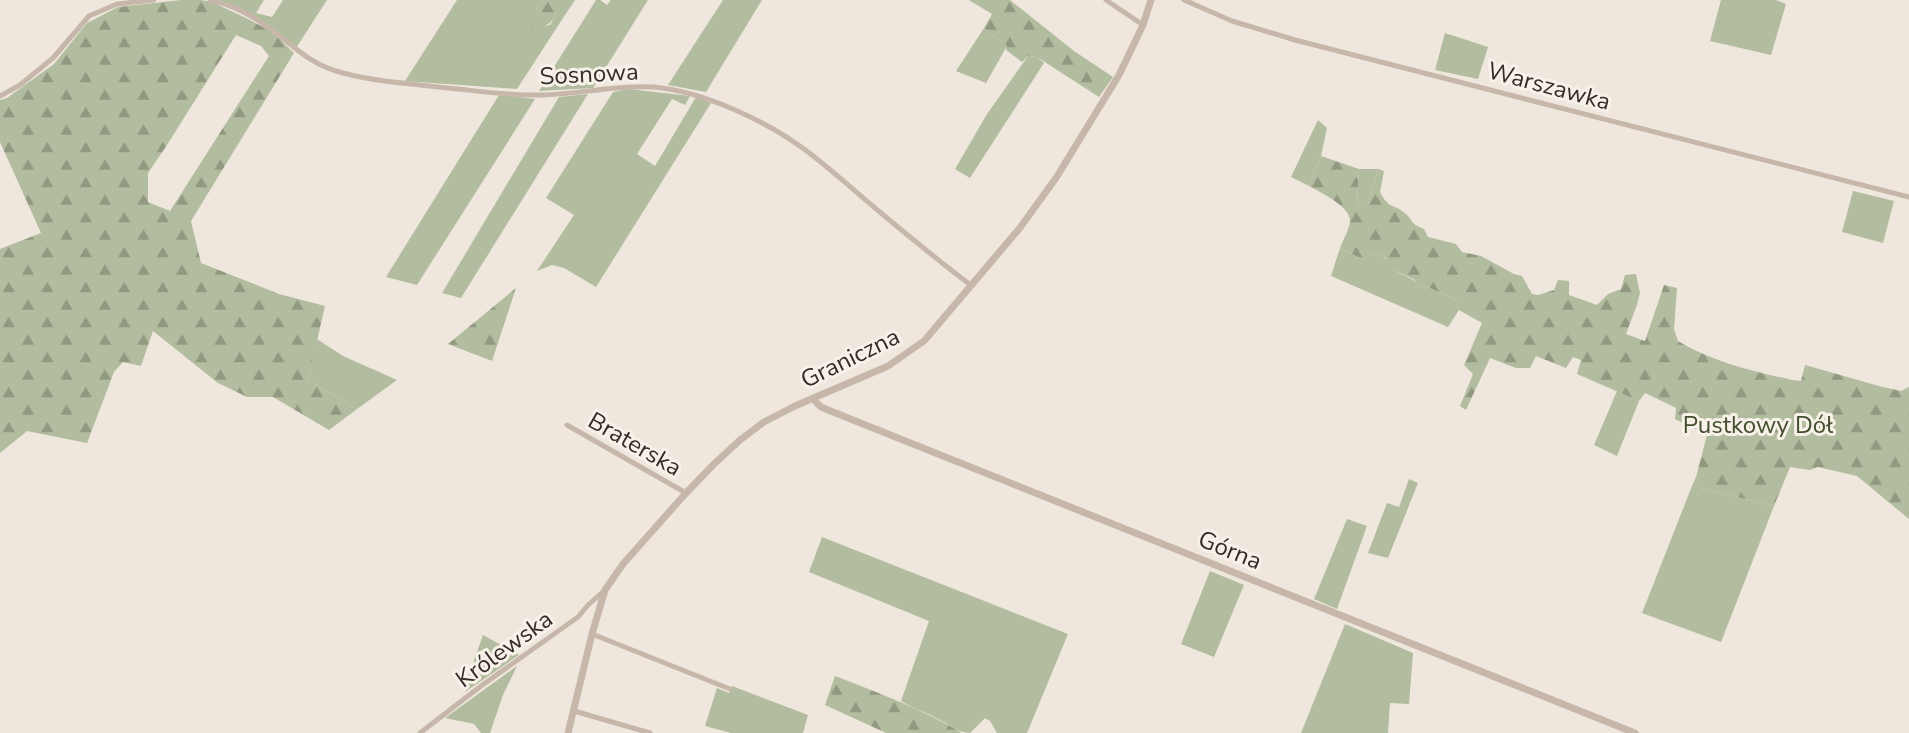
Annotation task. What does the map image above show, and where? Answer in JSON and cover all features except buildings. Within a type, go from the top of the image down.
[{"type":"street","points":[[0,96],[20,85],[52,58],[89,16],[117,4],[154,0]]},
{"type":"street","name":"Sosnowa","points":[[210,0],[250,16],[305,56],[323,67],[343,73],[514,95],[573,93],[617,87],[655,88],[720,103],[807,150],[922,248],[972,286]]},
{"type":"street","points":[[1106,0],[1143,25]]},
{"type":"street","name":"Graniczna","points":[[568,733],[605,590],[623,564],[686,493],[740,440],[764,422],[888,366],[923,341],[1019,229],[1056,178],[1119,75],[1143,25],[1151,0]]},
{"type":"street","name":"Warszawka","points":[[1184,0],[1233,21],[1294,40],[1909,197]]},
{"type":"street","name":"Górna","points":[[813,399],[821,407],[833,412],[1635,733]]},
{"type":"street","name":"Braterska","points":[[567,425],[686,493]]},
{"type":"street","name":"Królewska","points":[[420,733],[578,617],[605,590]]},
{"type":"street","points":[[592,634],[730,689]]},
{"type":"street","points":[[574,711],[650,733]]},
{"type":"green space","points":[[181,0],[212,2],[271,31],[294,53],[191,221],[201,263],[279,294],[325,306],[308,380],[357,409],[329,430],[273,397],[247,397],[218,383],[153,331],[141,366],[123,362],[114,372],[87,443],[27,431],[0,453],[0,249],[41,233],[0,142],[0,100],[7,98],[54,64],[87,23],[118,7]],"holes":[[[236,35],[261,46],[269,56],[170,211],[148,202],[148,173]]]},
{"type":"green space","points":[[220,0],[264,0],[256,13],[272,17],[283,0],[327,0],[296,48],[275,30]]},
{"type":"green space","points":[[457,0],[542,0],[537,7],[542,26],[550,25],[557,14],[563,18],[517,89],[405,81]]},
{"type":"green space","points":[[542,0],[575,0],[563,18],[557,15],[546,25],[532,27],[533,21],[539,15],[537,7]]},
{"type":"green space","points":[[596,0],[607,5],[611,0],[648,0],[593,88],[539,91]]},
{"type":"green space","points":[[723,0],[762,0],[706,92],[668,85]]},
{"type":"green space","points":[[969,0],[1010,0],[1074,51],[1113,77],[1099,97],[1037,57],[1028,56],[1022,62],[984,28],[992,14]]},
{"type":"green space","points":[[1721,0],[1776,0],[1786,4],[1771,55],[1710,41]]},
{"type":"green space","points":[[984,28],[1007,46],[986,83],[956,71]]},
{"type":"green space","points":[[1445,33],[1488,47],[1478,79],[1435,70]]},
{"type":"green space","points":[[1028,56],[1037,57],[1044,63],[970,178],[955,169],[987,114]]},
{"type":"green space","points":[[629,89],[690,96],[685,105],[672,99],[637,154],[655,166],[696,97],[711,103],[596,287],[564,268],[552,265],[537,271],[574,215],[546,198],[613,92]]},
{"type":"green space","points":[[588,94],[461,298],[442,293],[559,97]]},
{"type":"green space","points":[[499,95],[535,99],[417,285],[386,277]]},
{"type":"green space","points":[[1318,120],[1327,128],[1321,156],[1309,186],[1291,177]]},
{"type":"green space","name":"Pustkowy Dół","points":[[1321,156],[1359,169],[1357,205],[1362,209],[1368,205],[1378,169],[1384,171],[1380,192],[1383,198],[1424,229],[1428,237],[1456,244],[1462,252],[1481,256],[1522,276],[1532,294],[1554,290],[1558,280],[1569,281],[1569,295],[1597,305],[1608,294],[1621,289],[1625,275],[1636,274],[1640,293],[1626,334],[1645,341],[1664,285],[1677,288],[1674,329],[1678,341],[1705,355],[1792,380],[1801,381],[1805,365],[1901,391],[1909,387],[1909,519],[1857,476],[1818,467],[1810,470],[1790,467],[1774,506],[1692,486],[1707,435],[1675,419],[1676,408],[1645,393],[1639,401],[1577,374],[1581,360],[1573,357],[1566,368],[1536,356],[1530,368],[1516,368],[1490,358],[1466,410],[1460,406],[1473,374],[1464,365],[1482,323],[1459,310],[1455,299],[1427,287],[1416,286],[1415,280],[1392,269],[1383,272],[1380,269],[1386,259],[1382,254],[1370,255],[1364,260],[1340,248],[1350,221],[1346,210],[1309,186]]},
{"type":"green space","points":[[1359,169],[1378,169],[1368,205],[1363,210],[1357,205]]},
{"type":"green space","points":[[1853,191],[1894,201],[1883,243],[1842,232]]},
{"type":"green space","points":[[1340,248],[1364,260],[1370,255],[1382,254],[1392,269],[1415,281],[1417,286],[1427,287],[1455,299],[1459,310],[1448,327],[1331,276]]},
{"type":"green space","points":[[516,288],[492,361],[448,344]]},
{"type":"green space","points":[[317,339],[343,356],[397,380],[357,409],[308,380]]},
{"type":"green space","points":[[1617,391],[1639,401],[1617,456],[1594,445]]},
{"type":"green space","points":[[1409,479],[1418,483],[1388,558],[1368,553],[1387,503],[1399,507]]},
{"type":"green space","points":[[1692,486],[1774,506],[1721,642],[1642,613]]},
{"type":"green space","points":[[1347,519],[1367,526],[1337,609],[1314,599]]},
{"type":"green space","points":[[822,537],[1068,634],[1027,733],[997,733],[985,718],[970,733],[966,733],[901,701],[929,621],[809,572]]},
{"type":"green space","points":[[1210,571],[1244,585],[1214,657],[1181,644]]},
{"type":"green space","points":[[1345,624],[1413,653],[1409,704],[1390,703],[1388,733],[1301,733]]},
{"type":"green space","points":[[483,635],[519,655],[465,692],[468,677]]},
{"type":"green space","points":[[517,666],[503,695],[490,733],[481,733],[474,724],[445,718]]},
{"type":"green space","points":[[835,676],[916,709],[962,733],[886,733],[825,705]]},
{"type":"green space","points":[[732,686],[808,715],[803,733],[731,733],[705,726],[717,688],[729,693]]}]
